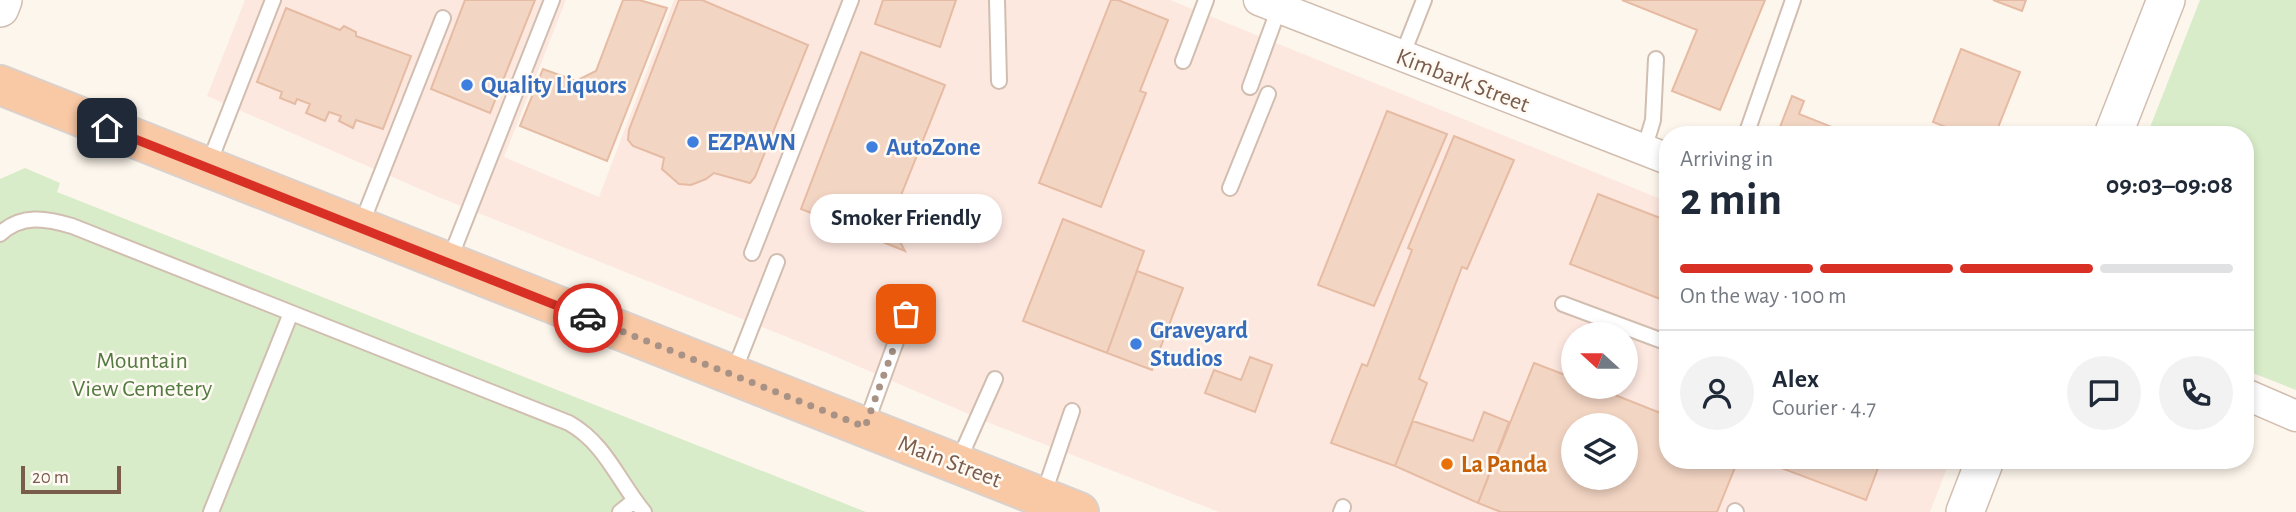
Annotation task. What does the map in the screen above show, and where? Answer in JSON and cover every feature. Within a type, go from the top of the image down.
[{"type":"highway","name":"Main Street","points":[[0,85],[1079,512]]},
{"type":"street","points":[[0,8],[3,0]]},
{"type":"street","points":[[2117,126],[2166,0]]},
{"type":"street","name":"Kimbark Street","points":[[1269,4],[1656,155]]},
{"type":"street","points":[[2254,398],[2296,416]]},
{"type":"street","points":[[1965,512],[1982,469]]},
{"type":"lane","points":[[208,167],[272,0]]},
{"type":"lane","points":[[448,262],[552,0]]},
{"type":"lane","points":[[752,253],[851,0]]},
{"type":"lane","points":[[997,0],[999,81]]},
{"type":"lane","points":[[1182,61],[1206,0]]},
{"type":"lane","points":[[1402,56],[1424,0]]},
{"type":"lane","points":[[1749,126],[1793,0]]},
{"type":"lane","points":[[1250,87],[1269,4]]},
{"type":"lane","points":[[360,228],[443,18]]},
{"type":"lane","points":[[1656,59],[1653,120],[1656,155]]},
{"type":"lane","points":[[1230,188],[1268,94]]},
{"type":"lane","points":[[0,234],[9,226],[24,220],[55,220],[569,423],[590,437],[613,463],[639,506],[620,512]]},
{"type":"lane","points":[[733,375],[777,262]]},
{"type":"lane","points":[[1563,304],[1659,340]]},
{"type":"lane","points":[[211,512],[291,313]]},
{"type":"lane","points":[[865,427],[906,314]]},
{"type":"lane","points":[[957,463],[995,379]]},
{"type":"lane","points":[[1043,498],[1072,411]]},
{"type":"shaded area","points":[[245,0],[566,0],[504,157],[599,197],[674,0],[1170,0],[1659,198],[1659,469],[1947,469],[1930,512],[1219,512],[987,422],[832,355],[436,196],[207,96]]},
{"type":"green space","points":[[2200,0],[2296,0],[2296,390],[2254,374],[2254,126],[2151,126]]},
{"type":"green space","name":"Mountain View Cemetery","points":[[25,168],[60,183],[57,192],[866,512],[0,512],[0,179]]},
{"type":"building","points":[[465,0],[535,0],[490,113],[431,89]]},
{"type":"building","points":[[623,0],[639,0],[667,8],[607,161],[520,126],[543,69],[576,81],[596,71]]},
{"type":"building","points":[[679,0],[702,0],[808,45],[755,177],[750,183],[714,173],[691,185],[679,184],[662,169],[664,158],[633,146],[628,140],[629,130]]},
{"type":"building","points":[[883,0],[956,0],[940,47],[875,24]]},
{"type":"building","points":[[1111,0],[1118,0],[1168,20],[1140,91],[1146,93],[1101,207],[1039,183]]},
{"type":"building","points":[[1622,0],[1765,0],[1720,110],[1672,91],[1697,30]]},
{"type":"building","points":[[1993,0],[2026,0],[2022,11]]},
{"type":"building","points":[[286,8],[340,30],[344,26],[356,32],[356,36],[411,56],[383,129],[356,120],[353,128],[339,121],[341,116],[329,112],[325,121],[306,113],[310,104],[297,99],[295,104],[280,98],[282,92],[257,82]]},
{"type":"building","points":[[1961,49],[2020,72],[1999,126],[1943,126],[1933,122]]},
{"type":"building","name":"AutoZone","points":[[861,52],[945,85],[890,223],[905,251],[801,209]]},
{"type":"building","points":[[1792,96],[1804,101],[1799,114],[1829,126],[1780,126]]},
{"type":"building","points":[[1387,111],[1447,134],[1374,306],[1318,285]]},
{"type":"building","points":[[1454,136],[1514,160],[1467,269],[1462,267],[1419,379],[1427,383],[1395,466],[1331,443],[1362,364],[1367,366],[1412,250],[1408,248]]},
{"type":"building","points":[[1598,194],[1659,218],[1659,299],[1570,264]]},
{"type":"building","points":[[1063,219],[1144,251],[1107,353],[1023,321]]},
{"type":"building","points":[[1137,271],[1183,288],[1152,370],[1107,353]]},
{"type":"building","points":[[1250,357],[1272,365],[1255,412],[1205,393],[1214,370],[1241,380]]},
{"type":"building","points":[[1534,363],[1561,373],[1561,399],[1625,399],[1659,412],[1659,469],[1734,469],[1717,512],[1501,512],[1478,503]]},
{"type":"building","points":[[1484,412],[1509,422],[1478,503],[1395,466],[1413,421],[1473,441]]},
{"type":"building","points":[[1784,469],[1878,469],[1866,500]]},
{"type":"way so far","points":[[588,318],[865,427],[906,314]]},
{"type":"place","name":"Quality Liquors","points":[[467,85]]},
{"type":"place","name":"EZPAWN","points":[[693,142]]},
{"type":"place","name":"AutoZone","points":[[872,147]]},
{"type":"place","name":"Smoker Friendly","points":[[906,314]]},
{"type":"place","name":"Graveyard Studios","points":[[1136,344]]},
{"type":"place","name":"La Panda","points":[[1447,464]]},
{"type":"route","points":[[107,128],[588,318]]}]
